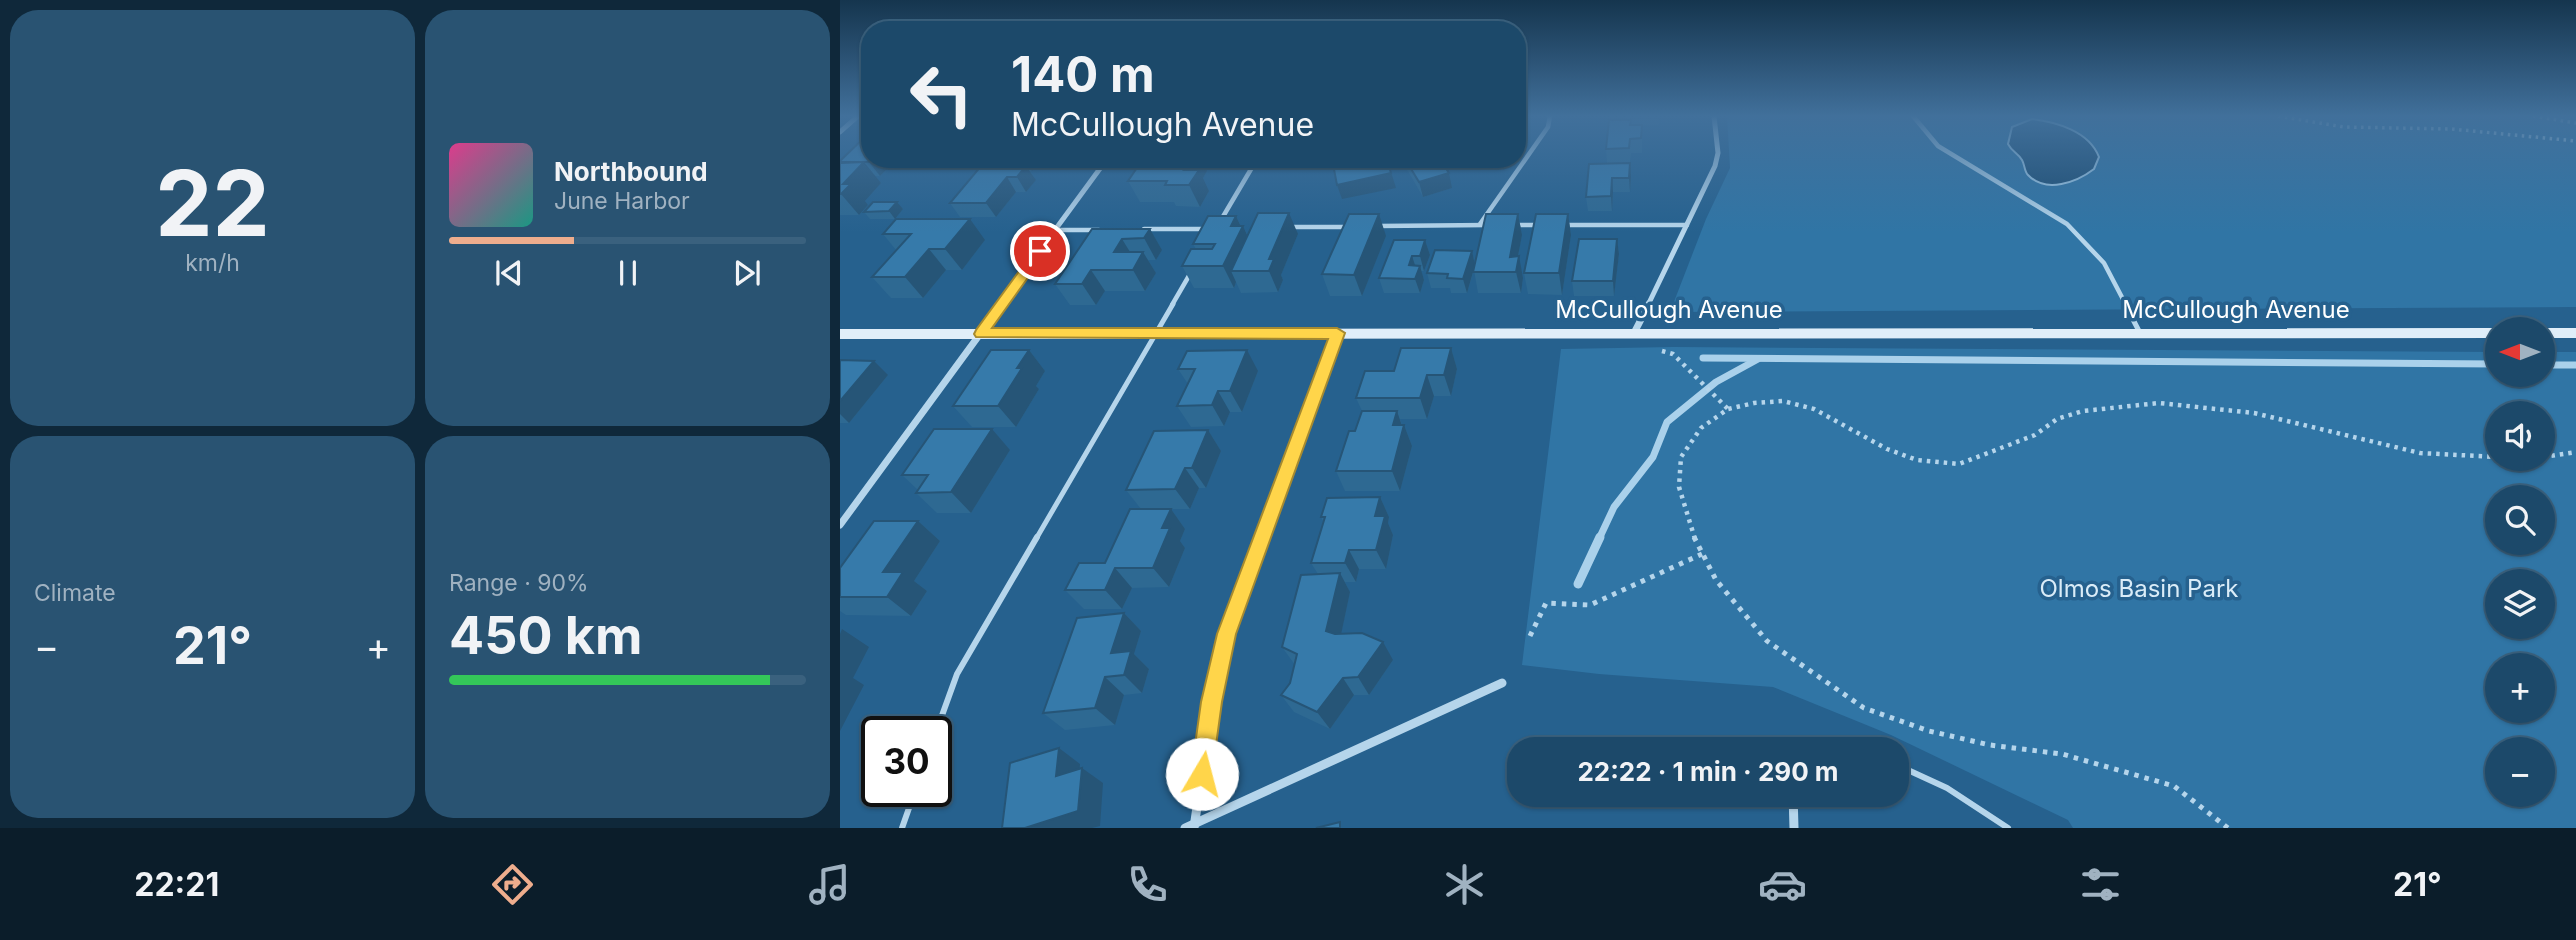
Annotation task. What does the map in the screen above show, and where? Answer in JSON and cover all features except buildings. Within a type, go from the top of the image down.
[{"type":"main road","name":"McCullough Avenue","points":[[840,334],[2485,333]]},
{"type":"main road","points":[[2555,333],[2576,333]]},
{"type":"street","points":[[1634,333],[1698,205],[1717,155]]},
{"type":"street","points":[[840,525],[1100,168]]},
{"type":"street","points":[[1194,825],[1212,702],[1226,634],[1337,333]]},
{"type":"street","points":[[1185,828],[1502,683]]},
{"type":"street","points":[[1793,807],[1794,828]]},
{"type":"lane","points":[[1952,155],[2067,224],[2104,263],[2140,333]]},
{"type":"lane","points":[[1209,240],[1252,168]]},
{"type":"lane","points":[[1480,225],[1520,168]]},
{"type":"lane","points":[[1369,226],[1494,225]]},
{"type":"lane","points":[[1508,225],[1549,225]]},
{"type":"lane","points":[[1563,225],[1687,225]]},
{"type":"lane","points":[[1285,228],[1355,226]]},
{"type":"lane","points":[[1135,229],[1216,229]]},
{"type":"lane","points":[[1055,230],[1109,230]]},
{"type":"lane","points":[[942,716],[957,674],[1196,263]]},
{"type":"lane","points":[[1909,771],[1947,788],[2008,828]]},
{"type":"lane","points":[[902,828],[909,807]]},
{"type":"path","points":[[1658,349],[1673,354],[1728,409]]},
{"type":"path","points":[[2228,828],[2174,786],[2062,754],[1990,745],[1929,731],[1864,708],[1767,641],[1716,580],[1696,543],[1678,486],[1681,457],[1701,428],[1728,409],[1754,403],[1783,401],[1814,409],[1887,449],[1917,460],[1959,464],[2035,435],[2057,419],[2083,411],[2159,403],[2254,413],[2420,453],[2485,456]]},
{"type":"path","points":[[2555,455],[2576,452]]},
{"type":"path","points":[[1530,636],[1546,603],[1590,604],[1702,554]]},
{"type":"green space","points":[[1729,155],[2576,155],[2576,307],[1670,312],[1706,219],[1730,168]]},
{"type":"green space","name":"Olmos Basin Park","points":[[1673,347],[2485,352],[2485,387],[2555,387],[2555,352],[2576,352],[2576,828],[2073,828],[2068,820],[1909,744],[1909,737],[1895,737],[1773,687],[1599,674],[1522,665],[1561,349]]},
{"type":"shaded area","points":[[2098,155],[2099,157],[2094,169],[2079,178],[2052,185],[2035,181],[2028,175],[2019,156]]},
{"type":"waterway","points":[[1703,358],[2485,364]]},
{"type":"waterway","points":[[1599,539],[1614,507],[1653,457],[1667,422],[1716,382],[1758,359]]},
{"type":"waterway","points":[[2555,365],[2576,365]]},
{"type":"waterway","points":[[1578,584],[1600,537]]},
{"type":"route","points":[[1040,251],[981,334],[1337,333],[1226,634],[1212,702],[1202,774]]}]
